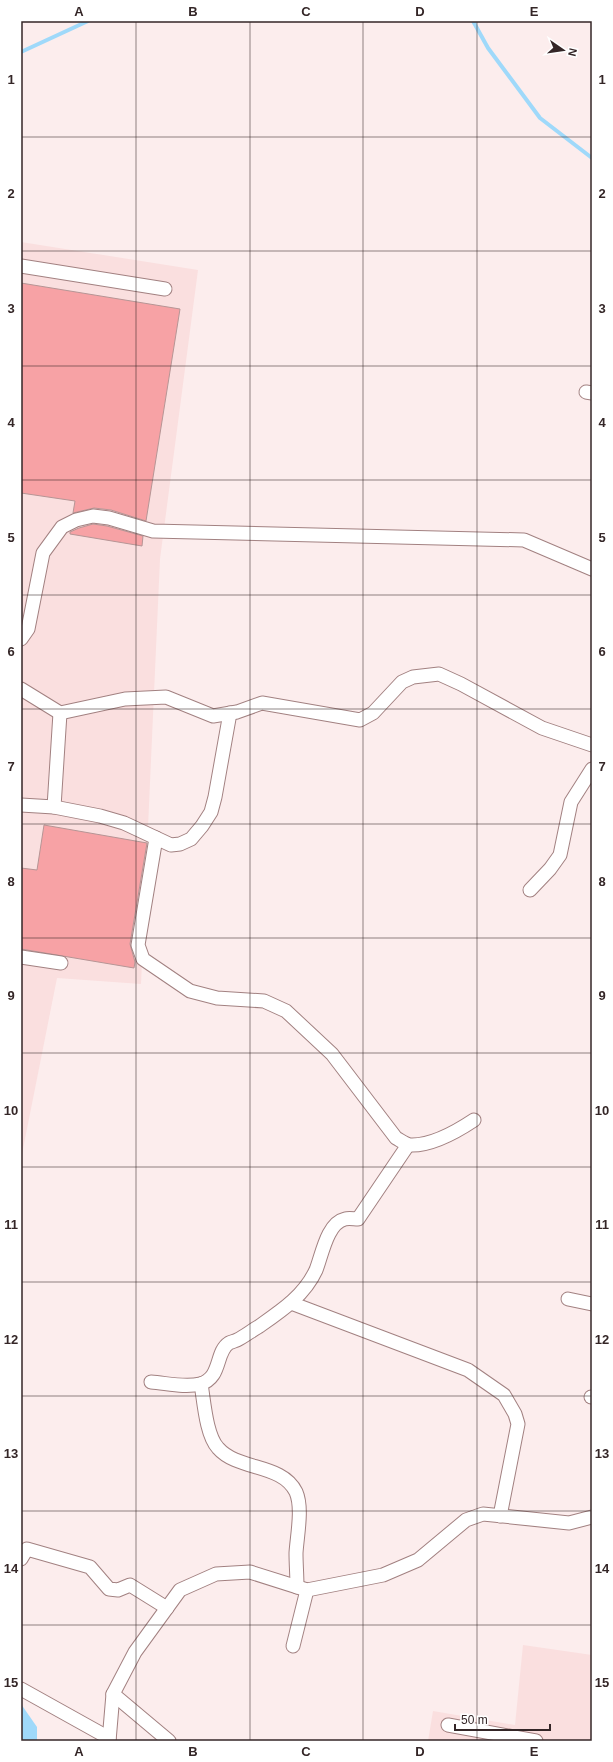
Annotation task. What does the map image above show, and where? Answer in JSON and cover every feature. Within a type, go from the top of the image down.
[{"type":"street","points":[[21,266],[164,288]]},
{"type":"street","points":[[21,639],[28,629],[43,552],[62,527],[86,517],[109,518],[152,531],[524,540],[592,569]]},
{"type":"street","points":[[21,689],[60,713],[125,699],[166,697],[213,716],[230,713],[262,703],[360,720],[373,713],[402,682],[413,677],[439,674],[461,684],[542,728],[592,745]]},
{"type":"street","points":[[54,807],[60,713]]},
{"type":"street","points":[[21,805],[54,807],[100,816],[124,823],[171,845],[180,844],[191,838],[202,826],[211,812],[230,713]]},
{"type":"street","points":[[530,890],[550,869],[560,855],[571,802],[592,769]]},
{"type":"street","points":[[156,838],[138,945],[143,959],[190,991],[217,998],[264,1001],[286,1011],[332,1054],[396,1138],[408,1145],[424,1144],[458,1131],[474,1120]]},
{"type":"street","points":[[21,957],[61,964]]},
{"type":"street","points":[[151,1382],[188,1385],[201,1384],[212,1377],[218,1367],[224,1349],[229,1344],[238,1340],[280,1312],[299,1296],[316,1270],[331,1230],[337,1223],[345,1219],[358,1219],[408,1145]]},
{"type":"street","points":[[568,1299],[592,1304]]},
{"type":"street","points":[[291,1303],[468,1370],[504,1395],[515,1414],[518,1424],[500,1516]]},
{"type":"street","points":[[201,1384],[211,1437],[217,1448],[229,1457],[275,1474],[289,1482],[298,1498],[299,1519],[296,1554],[302,1588],[293,1646]]},
{"type":"street","points":[[21,1689],[109,1740],[113,1694],[135,1652],[180,1590],[216,1574],[250,1572],[302,1588],[383,1574],[418,1560],[466,1520],[483,1514],[569,1523],[592,1517]]},
{"type":"street","points":[[21,1559],[27,1549],[90,1567],[110,1589],[118,1590],[130,1585],[167,1608]]},
{"type":"street","points":[[113,1694],[169,1741]]},
{"type":"street","points":[[448,1725],[536,1741]]},
{"type":"shaded area","points":[[21,242],[198,270],[160,559],[141,984],[57,978],[21,1159]]},
{"type":"shaded area","points":[[523,1645],[592,1655],[592,1741],[428,1741],[433,1711],[515,1725]]},
{"type":"water","points":[[21,1704],[37,1727],[37,1741],[21,1741]]},
{"type":"building","points":[[21,283],[180,309],[146,521],[111,510],[94,508],[73,513],[75,501],[21,493]]},
{"type":"building","points":[[93,524],[107,526],[143,536],[142,546],[70,534],[70,532],[79,528]]},
{"type":"building","points":[[44,825],[147,843],[130,944],[135,962],[134,968],[21,949],[21,868],[37,870]]},
{"type":"waterway","points":[[21,52],[88,21]]},
{"type":"waterway","points":[[473,21],[488,48],[540,118],[592,158]]}]
